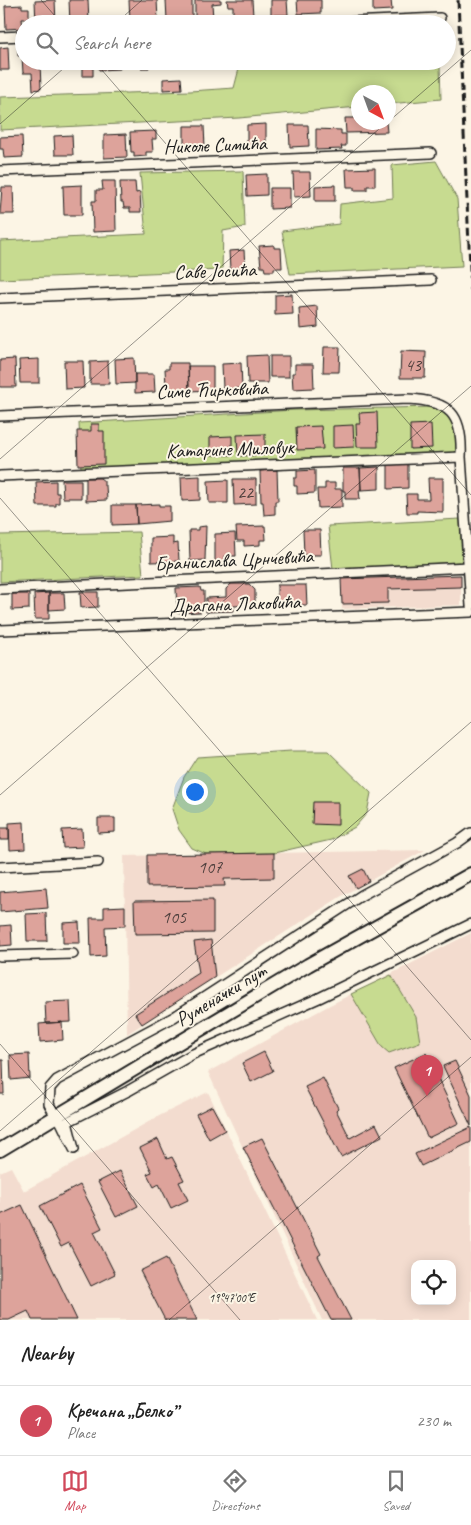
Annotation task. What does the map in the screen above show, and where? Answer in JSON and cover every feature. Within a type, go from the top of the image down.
[{"type":"main road","name":"Руменачки пут","points":[[0,1150],[56,1118],[272,986],[467,876]]},
{"type":"street","points":[[0,37],[15,36]]},
{"type":"street","name":"Николе Симића","points":[[0,171],[431,153]]},
{"type":"street","name":"Саве Јосића","points":[[0,298],[431,280]]},
{"type":"street","name":"Симе Ћирковића","points":[[0,416],[426,400],[446,407],[452,412],[462,439],[461,457]]},
{"type":"street","points":[[461,457],[471,606]]},
{"type":"street","name":"Катарине Миловук","points":[[0,476],[461,457]]},
{"type":"street","name":"Бранислава Црнчевића","points":[[0,589],[469,566]]},
{"type":"street","name":"Драгана Лаковића","points":[[0,630],[471,612]]},
{"type":"street","points":[[471,833],[458,843],[362,895],[174,1017],[141,1036],[61,1076],[50,1088],[49,1104],[56,1118],[61,1122],[74,1149],[67,1122],[194,1054],[319,998],[471,924]]},
{"type":"street","points":[[0,867],[98,862]]},
{"type":"street","points":[[0,956],[73,954]]},
{"type":"shaded area","points":[[461,575],[461,605],[342,609],[341,579]]},
{"type":"shaded area","points":[[425,850],[340,897],[127,1034],[124,856]]},
{"type":"shaded area","points":[[471,933],[471,1320],[322,1320],[208,1072],[330,1005]]},
{"type":"shaded area","points":[[208,1092],[317,1320],[0,1320],[0,1172],[11,1167],[24,1191],[161,1115]]},
{"type":"green space","points":[[239,70],[440,70],[441,99],[396,103],[396,85],[351,85],[351,108],[239,118],[0,130],[0,97],[234,88]]},
{"type":"green space","points":[[436,161],[457,199],[462,266],[290,274],[282,231],[339,224],[340,204],[393,198],[392,165]]},
{"type":"green space","points":[[243,171],[245,227],[223,231],[222,270],[0,279],[0,241],[146,234],[140,173]]},
{"type":"green space","points":[[435,407],[450,415],[454,423],[458,448],[456,452],[450,454],[81,469],[79,423],[294,410]]},
{"type":"green space","points":[[460,519],[462,562],[333,569],[328,526]]},
{"type":"green space","points":[[139,532],[143,575],[0,582],[0,535]]},
{"type":"green space","points":[[291,751],[328,751],[371,793],[367,813],[355,827],[331,840],[274,853],[206,854],[192,848],[179,830],[172,809],[184,777],[197,757]]},
{"type":"green space","points":[[391,975],[416,1017],[420,1042],[389,1053],[382,1047],[351,994]]},
{"type":"building","points":[[55,0],[56,15],[36,15],[35,1]]},
{"type":"building","points":[[69,0],[88,0],[89,15],[70,15]]},
{"type":"building","points":[[129,0],[157,0],[158,15],[130,15]]},
{"type":"building","points":[[166,0],[192,0],[192,15],[167,15]]},
{"type":"building","points":[[195,0],[221,0],[221,3],[212,4],[213,15],[195,15]]},
{"type":"building","points":[[227,0],[252,0],[253,15],[233,15],[233,6],[228,6]]},
{"type":"building","points":[[271,0],[287,0],[288,15],[271,15]]},
{"type":"building","points":[[297,0],[321,0],[321,13],[298,14]]},
{"type":"building","points":[[373,0],[391,0],[392,10],[373,11]]},
{"type":"building","points":[[22,5],[22,8],[29,8],[29,15],[15,15],[15,28],[6,29],[5,6]]},
{"type":"building","points":[[8,47],[9,70],[0,70],[0,48]]},
{"type":"building","points":[[23,70],[40,70],[41,89],[33,90],[32,73],[23,73]]},
{"type":"building","points":[[82,70],[93,70],[93,76],[82,76]]},
{"type":"building","points":[[181,78],[182,89],[163,90],[163,79]]},
{"type":"building","points":[[345,118],[351,118],[351,130],[387,130],[387,132],[346,133]]},
{"type":"building","points":[[266,124],[266,148],[247,148],[247,125]]},
{"type":"building","points":[[289,125],[308,125],[309,146],[290,147]]},
{"type":"building","points":[[184,126],[204,126],[205,147],[184,147]]},
{"type":"building","points":[[316,129],[341,130],[341,134],[346,134],[346,146],[341,146],[342,149],[316,150]]},
{"type":"building","points":[[156,131],[156,139],[152,139],[153,152],[146,152],[146,156],[134,157],[134,152],[131,152],[130,132]]},
{"type":"building","points":[[126,134],[127,157],[104,158],[104,135]]},
{"type":"building","points":[[72,135],[73,155],[55,155],[54,136]]},
{"type":"building","points":[[22,136],[23,157],[4,158],[3,149],[0,149],[0,137]]},
{"type":"building","points":[[375,168],[375,186],[367,186],[367,190],[354,190],[354,187],[347,187],[346,169]]},
{"type":"building","points":[[293,172],[310,172],[311,196],[294,197]]},
{"type":"building","points":[[267,174],[267,195],[247,196],[246,175]]},
{"type":"building","points":[[102,181],[115,181],[116,231],[93,232],[92,201],[96,201],[96,190],[103,190]]},
{"type":"building","points":[[120,182],[135,182],[136,193],[140,192],[141,212],[130,212],[130,208],[124,208],[123,202],[121,202]]},
{"type":"building","points":[[82,185],[82,215],[64,215],[63,186]]},
{"type":"building","points":[[335,185],[335,201],[315,201],[315,186]]},
{"type":"building","points":[[2,187],[13,187],[14,214],[0,214]]},
{"type":"building","points":[[270,188],[290,188],[290,208],[270,209]]},
{"type":"building","points":[[274,245],[274,248],[281,248],[282,268],[274,268],[274,271],[265,271],[264,267],[261,267],[259,246]]},
{"type":"building","points":[[244,250],[245,268],[230,269],[229,251]]},
{"type":"building","points":[[292,294],[293,314],[275,315],[275,295]]},
{"type":"building","points":[[317,306],[318,327],[300,329],[299,308]]},
{"type":"building","points":[[324,347],[340,347],[339,372],[323,372]]},
{"type":"building","points":[[401,351],[426,352],[425,378],[400,378]]},
{"type":"building","points":[[267,355],[268,383],[248,383],[247,356]]},
{"type":"building","points":[[270,356],[289,356],[289,377],[270,377]]},
{"type":"building","points":[[134,358],[135,383],[116,384],[115,359]]},
{"type":"building","points":[[15,359],[16,387],[0,387],[0,360]]},
{"type":"building","points":[[39,359],[39,383],[20,383],[19,360]]},
{"type":"building","points":[[64,361],[83,361],[84,388],[65,389]]},
{"type":"building","points":[[108,361],[109,384],[90,384],[90,362]]},
{"type":"building","points":[[169,363],[188,363],[189,390],[169,391],[169,385],[166,385],[165,369],[169,369]]},
{"type":"building","points":[[241,363],[242,388],[223,389],[222,364]]},
{"type":"building","points":[[295,364],[313,364],[314,388],[293,389],[292,373],[295,373]]},
{"type":"building","points":[[188,366],[213,366],[213,390],[189,391]]},
{"type":"building","points":[[135,374],[154,374],[155,392],[135,393]]},
{"type":"building","points":[[377,412],[378,447],[357,447],[356,424],[360,424],[359,413]]},
{"type":"building","points":[[91,424],[99,424],[99,431],[104,431],[104,464],[78,465],[77,431],[91,431]]},
{"type":"building","points":[[431,424],[432,448],[410,449],[410,425]]},
{"type":"building","points":[[353,425],[354,447],[333,448],[333,426]]},
{"type":"building","points":[[321,426],[323,449],[297,450],[296,427]]},
{"type":"building","points":[[265,434],[265,455],[238,456],[237,435]]},
{"type":"building","points":[[232,436],[232,455],[210,455],[210,437]]},
{"type":"building","points":[[408,464],[408,488],[388,489],[388,465]]},
{"type":"building","points":[[379,467],[379,489],[361,490],[360,468]]},
{"type":"building","points":[[343,468],[360,468],[360,499],[345,499]]},
{"type":"building","points":[[277,470],[278,501],[275,501],[275,514],[264,515],[263,502],[261,502],[260,471]]},
{"type":"building","points":[[315,470],[315,493],[297,494],[294,478],[297,478],[297,471]]},
{"type":"building","points":[[200,476],[200,500],[182,501],[181,477]]},
{"type":"building","points":[[86,478],[100,478],[104,481],[107,500],[86,501]]},
{"type":"building","points":[[428,478],[443,478],[443,512],[417,511],[417,513],[407,513],[406,494],[417,494],[417,499],[429,499]]},
{"type":"building","points":[[233,479],[256,479],[256,504],[234,505]]},
{"type":"building","points":[[62,480],[81,480],[81,498],[63,498]]},
{"type":"building","points":[[228,480],[228,503],[209,503],[208,481]]},
{"type":"building","points":[[56,481],[56,493],[59,493],[59,503],[56,503],[56,506],[37,506],[36,482]]},
{"type":"building","points":[[325,483],[335,483],[335,489],[342,489],[342,507],[318,508],[317,489],[325,489]]},
{"type":"building","points":[[159,504],[159,506],[170,506],[170,521],[137,524],[136,505]]},
{"type":"building","points":[[112,505],[136,505],[137,524],[112,525]]},
{"type":"building","points":[[206,526],[205,560],[190,561],[189,530],[198,530],[198,527]]},
{"type":"building","points":[[265,526],[266,540],[260,540],[260,545],[244,546],[244,541],[237,541],[236,527]]},
{"type":"building","points":[[303,530],[320,530],[321,555],[304,555]]},
{"type":"building","points":[[235,533],[236,556],[225,556],[225,564],[215,565],[215,534]]},
{"type":"building","points":[[173,537],[173,544],[178,543],[179,561],[151,562],[151,538]]},
{"type":"building","points":[[461,575],[461,587],[388,589],[388,603],[342,604],[341,579]]},
{"type":"building","points":[[231,584],[249,584],[255,590],[255,605],[234,606],[234,611],[206,612],[206,598],[226,597],[226,589]]},
{"type":"building","points":[[277,585],[306,585],[307,605],[277,605]]},
{"type":"building","points":[[200,587],[201,591],[204,591],[204,605],[201,605],[201,612],[177,613],[176,588]]},
{"type":"building","points":[[80,592],[98,592],[98,607],[81,608]]},
{"type":"building","points":[[49,593],[49,619],[35,619],[34,594]]},
{"type":"building","points":[[49,593],[64,593],[65,609],[49,610]]},
{"type":"building","points":[[12,594],[29,594],[29,609],[12,610]]},
{"type":"building","points":[[313,802],[338,802],[338,825],[312,824]]},
{"type":"building","points":[[98,818],[115,818],[115,832],[98,833]]},
{"type":"building","points":[[24,822],[25,849],[10,850],[9,823]]},
{"type":"building","points":[[0,828],[9,828],[9,840],[0,840]]},
{"type":"building","points":[[82,829],[83,847],[63,848],[62,830]]},
{"type":"building","points":[[274,853],[274,878],[224,879],[225,886],[147,887],[147,855]]},
{"type":"building","points":[[363,869],[369,881],[356,888],[349,876]]},
{"type":"building","points":[[46,888],[48,908],[0,912],[0,892]]},
{"type":"building","points":[[213,900],[213,933],[135,934],[134,901]]},
{"type":"building","points":[[125,906],[125,926],[105,927],[106,956],[91,957],[90,918],[104,918],[104,907]]},
{"type":"building","points":[[46,913],[47,941],[27,941],[26,914]]},
{"type":"building","points":[[79,922],[80,943],[63,943],[63,923]]},
{"type":"building","points":[[11,925],[12,945],[0,946],[0,926]]},
{"type":"building","points":[[211,940],[215,977],[142,1024],[135,1014],[199,973],[194,942]]},
{"type":"building","points":[[70,1001],[71,1022],[46,1023],[45,1002]]},
{"type":"building","points":[[62,1022],[63,1040],[40,1042],[39,1024]]},
{"type":"building","points":[[264,1052],[273,1071],[251,1082],[242,1063]]},
{"type":"building","points":[[426,1053],[459,1123],[428,1138],[394,1068]]},
{"type":"building","points":[[29,1054],[30,1078],[11,1080],[10,1055]]},
{"type":"building","points":[[0,1060],[3,1060],[4,1094],[0,1094]]},
{"type":"building","points":[[455,1061],[471,1095],[471,1126],[443,1066]]},
{"type":"building","points":[[323,1078],[350,1138],[376,1124],[382,1136],[341,1157],[305,1087]]},
{"type":"building","points":[[212,1106],[225,1130],[209,1139],[196,1114]]},
{"type":"building","points":[[471,1127],[471,1142],[421,1166],[415,1154]]},
{"type":"building","points":[[262,1138],[321,1254],[318,1256],[351,1320],[331,1320],[243,1147]]},
{"type":"building","points":[[158,1139],[167,1159],[172,1157],[184,1180],[179,1182],[188,1200],[171,1208],[159,1184],[154,1187],[147,1174],[152,1172],[140,1148]]},
{"type":"building","points":[[120,1171],[138,1206],[116,1217],[98,1182]]},
{"type":"building","points":[[80,1185],[102,1228],[94,1232],[115,1274],[91,1286],[69,1243],[61,1247],[40,1206]]},
{"type":"building","points":[[22,1205],[77,1320],[32,1320],[28,1311],[9,1320],[0,1320],[0,1215]]},
{"type":"building","points":[[166,1258],[197,1320],[165,1320],[140,1271]]},
{"type":"railway","points":[[458,0],[471,290]]},
{"type":"place","name":"Кречана „Белко”","points":[[427,1096]]}]
